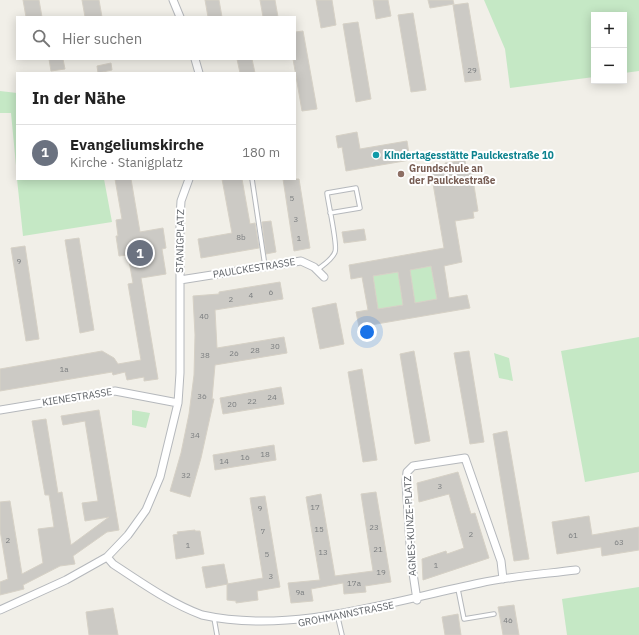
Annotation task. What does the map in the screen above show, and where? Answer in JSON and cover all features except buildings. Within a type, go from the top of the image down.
[{"type":"street","points":[[173,0],[180,16]]},
{"type":"street","points":[[195,60],[199,72]]},
{"type":"street","name":"STANIGPLATZ","points":[[0,610],[66,580],[107,557],[128,535],[146,510],[160,477],[178,403],[180,373],[180,210],[189,180]]},
{"type":"street","name":"PAULCKESTRASSE","points":[[180,280],[301,261],[317,270],[324,277]]},
{"type":"street","name":"KIENESTRASSE","points":[[0,410],[115,391],[178,403]]},
{"type":"street","name":"AGNES-KUNZE-PLATZ","points":[[417,600],[411,560],[406,482],[407,472],[413,466],[465,458],[501,561],[503,579]]},
{"type":"street","name":"GROHMANNSTRASSE","points":[[107,557],[113,564],[160,595],[214,618],[248,624],[294,625],[338,618],[503,579],[576,570]]},
{"type":"lane","points":[[252,180],[265,266]]},
{"type":"lane","points":[[317,270],[330,259],[336,248],[330,213],[327,193],[356,188],[360,208],[330,213]]},
{"type":"lane","points":[[458,589],[464,619],[494,614]]},
{"type":"lane","points":[[214,618],[217,635]]},
{"type":"lane","points":[[338,618],[342,635]]},
{"type":"green space","points":[[484,0],[639,0],[639,71],[627,73],[627,12],[591,12],[591,77],[510,88],[505,49]]},
{"type":"green space","points":[[0,91],[16,93],[16,166],[11,113],[0,113]]},
{"type":"green space","points":[[17,180],[104,180],[112,222],[23,236]]},
{"type":"green space","points":[[431,266],[437,299],[415,303],[410,270]]},
{"type":"green space","points":[[398,272],[403,305],[378,309],[373,276]]},
{"type":"green space","points":[[639,337],[639,472],[585,482],[561,351]]},
{"type":"green space","points":[[494,353],[509,358],[513,381],[499,378]]},
{"type":"green space","points":[[132,410],[150,413],[146,428],[132,425]]},
{"type":"green space","points":[[639,587],[639,635],[567,635],[562,599]]},
{"type":"place","name":"Kindertagesstätte Paulckestraße 10","points":[[376,155]]},
{"type":"place","name":"Grundschule an der Paulckestraße","points":[[401,174]]},
{"type":"place","name":"Evangeliumskirche","points":[[140,253]]}]
